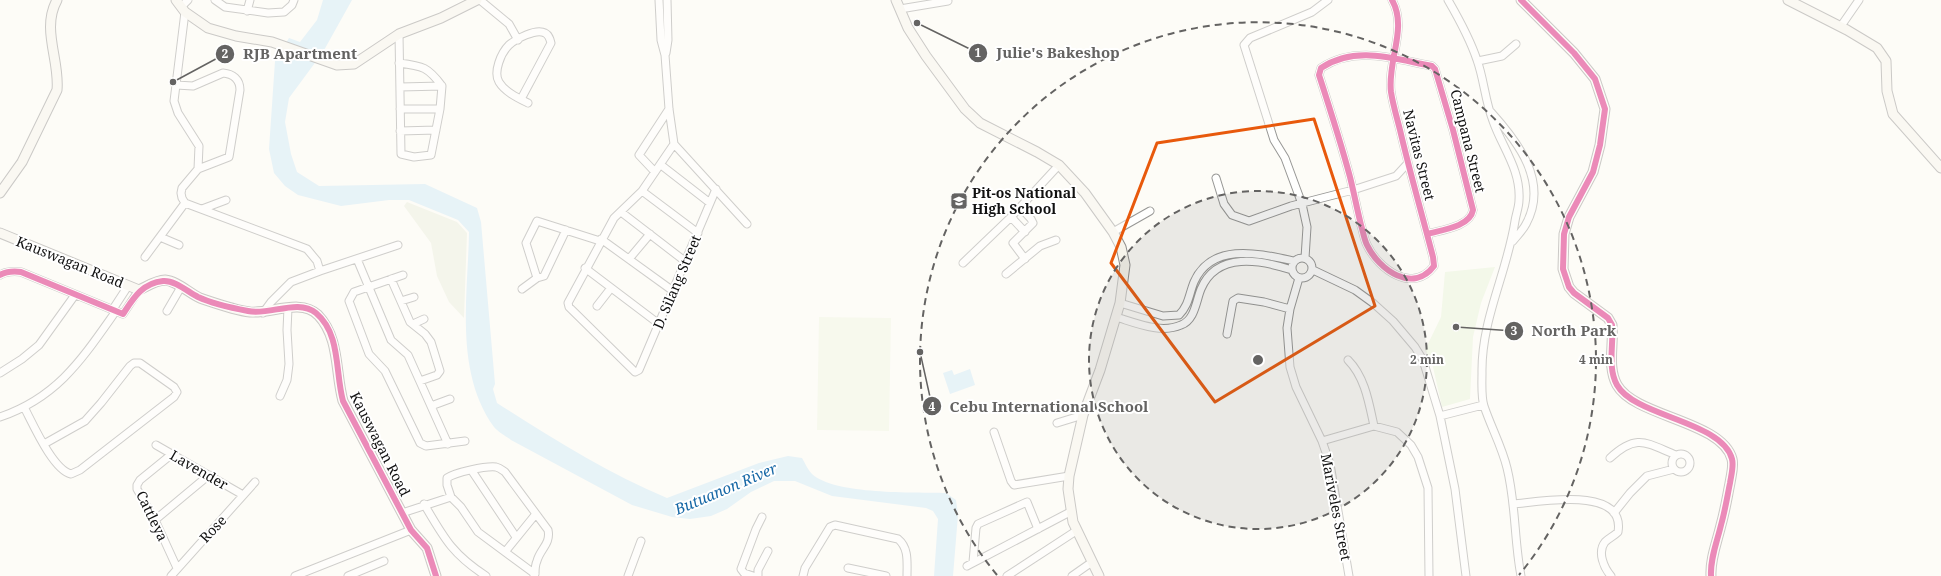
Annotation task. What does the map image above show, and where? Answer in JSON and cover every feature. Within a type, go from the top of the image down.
[{"type":"street","points":[[0,193],[22,162],[57,90],[51,39],[51,22],[57,0]]},
{"type":"street","points":[[215,0],[225,7],[248,11],[284,12],[292,5],[294,0]]},
{"type":"street","points":[[248,11],[250,0]]},
{"type":"street","points":[[183,5],[208,28],[236,36],[272,42],[337,65],[354,64],[399,34],[441,18],[479,0],[509,24],[518,40]]},
{"type":"street","points":[[659,0],[661,40],[666,55]]},
{"type":"street","points":[[666,0],[668,40],[666,55],[669,109],[674,144],[748,224]]},
{"type":"street","points":[[896,0],[908,28],[926,56],[965,109],[980,123],[1059,165],[1086,193],[1113,232],[1121,247],[1125,265],[1120,303],[1100,370],[1083,415],[1069,476],[1068,489],[1070,512],[1076,531],[1099,576]]},
{"type":"street","points":[[1305,258],[1307,227],[1302,204],[1285,158],[1274,140],[1244,45],[1250,38],[1312,12],[1328,0]]},
{"type":"street","name":"Navitas Street","points":[[1353,190],[1366,244],[1373,255],[1386,269],[1399,276],[1413,279],[1425,276],[1434,266],[1433,257],[1411,177],[1391,91],[1392,58],[1399,27],[1396,7],[1392,0]]},
{"type":"street","points":[[1448,0],[1461,22],[1478,61],[1488,108],[1493,122],[1511,158],[1518,185],[1519,201],[1512,243],[1490,311],[1484,338],[1482,374],[1484,405],[1507,468],[1514,504],[1515,530],[1521,576]]},
{"type":"street","points":[[1521,0],[1574,53],[1595,79],[1605,109],[1600,145],[1593,172],[1568,217],[1564,234],[1562,269],[1569,287],[1574,293],[1608,318],[1612,325],[1613,374],[1617,385],[1625,396],[1685,422],[1717,439],[1726,447],[1732,460],[1729,488],[1714,554],[1711,576]]},
{"type":"street","points":[[1788,0],[1841,26],[1876,48],[1886,60],[1886,91],[1893,114],[1941,168]]},
{"type":"street","points":[[1841,26],[1859,0]]},
{"type":"street","points":[[900,9],[948,1]]},
{"type":"street","points":[[183,5],[174,100],[178,113],[199,146],[198,169]]},
{"type":"street","points":[[521,99],[551,43],[546,33],[538,31],[518,40],[506,50],[496,74],[499,82],[506,90],[521,99],[528,103]]},
{"type":"street","points":[[399,34],[399,63],[400,87],[400,131],[401,154],[414,157],[430,155],[440,109],[442,86],[433,74],[424,67],[399,63]]},
{"type":"street","points":[[1478,61],[1502,56],[1516,44]]},
{"type":"street","name":"Campana Street","points":[[1353,190],[1320,71],[1326,65],[1350,55],[1366,54],[1432,66],[1437,72],[1453,130],[1472,210],[1472,216],[1464,223],[1427,234]]},
{"type":"street","points":[[176,85],[193,86],[223,73],[232,76],[239,82],[240,90],[230,156],[198,169],[182,188],[182,198],[185,203],[307,249],[317,260],[320,271]]},
{"type":"street","points":[[400,87],[442,86]]},
{"type":"street","points":[[1488,108],[1524,153],[1532,180],[1534,199],[1526,223],[1512,243]]},
{"type":"street","points":[[400,109],[440,109]]},
{"type":"street","points":[[655,172],[638,155],[669,109]]},
{"type":"street","points":[[400,131],[436,130]]},
{"type":"street","points":[[659,324],[585,268],[614,218],[642,191],[674,144]]},
{"type":"street","points":[[1396,176],[1408,163]]},
{"type":"street","points":[[660,165],[710,203]]},
{"type":"street","points":[[963,263],[1020,207],[1059,165]]},
{"type":"street","points":[[1216,178],[1224,204],[1232,215],[1249,220],[1291,206],[1353,190],[1396,176],[1411,177]]},
{"type":"street","name":"D. Silang Street","points":[[585,268],[568,304],[635,372],[639,370],[716,189]]},
{"type":"street","points":[[642,191],[698,233]]},
{"type":"street","points":[[202,210],[226,200]]},
{"type":"street","points":[[146,257],[185,203]]},
{"type":"street","points":[[1020,207],[1033,223],[1013,243],[1025,258]]},
{"type":"street","points":[[1113,232],[1150,211]]},
{"type":"street","points":[[621,212],[686,262]]},
{"type":"street","points":[[1010,217],[1025,232]]},
{"type":"street","points":[[537,278],[526,243],[538,221],[601,240],[673,291]]},
{"type":"street","points":[[522,289],[537,278],[544,276],[566,230]]},
{"type":"street","name":"Kauswagan Road","points":[[0,234],[139,290],[164,280],[199,297],[249,312],[263,312],[301,307],[310,309],[317,314],[325,324],[334,344],[339,386],[343,401],[411,530],[427,548],[436,576]]},
{"type":"street","points":[[629,259],[650,234]]},
{"type":"street","points":[[160,237],[179,245]]},
{"type":"street","points":[[1006,274],[1040,246],[1056,240]]},
{"type":"street","points":[[263,312],[270,302],[291,282],[398,245]]},
{"type":"street","points":[[1116,317],[1161,329],[1174,328],[1183,325],[1191,317],[1202,288],[1213,272],[1233,262],[1253,257],[1292,270],[1299,278],[1309,276],[1313,270],[1311,262],[1305,258],[1294,261],[1231,253],[1212,262],[1202,271],[1194,282],[1185,309],[1179,315],[1162,316],[1120,303]]},
{"type":"street","points":[[357,259],[391,340],[408,355],[448,444]]},
{"type":"street","points":[[1292,270],[1294,261]]},
{"type":"street","points":[[1313,270],[1355,290],[1373,303],[1393,321],[1415,347],[1422,360],[1440,416],[1455,488],[1466,576]]},
{"type":"street","points":[[0,275],[14,271],[21,272],[122,314],[139,290]]},
{"type":"street","points":[[403,275],[354,292],[349,301],[369,354],[385,370],[420,443],[426,446],[465,441]]},
{"type":"street","name":"Mariveles Street","points":[[1299,278],[1290,308],[1287,328],[1290,367],[1296,386],[1322,441],[1330,464],[1349,576]]},
{"type":"street","points":[[391,279],[413,324],[425,334],[430,342],[440,371],[437,375],[420,381]]},
{"type":"street","points":[[0,417],[24,408],[52,390],[66,377],[90,349],[115,310],[128,286]]},
{"type":"street","points":[[167,311],[181,287]]},
{"type":"street","points":[[596,306],[611,288]]},
{"type":"street","points":[[0,372],[22,359],[39,345],[75,295]]},
{"type":"street","points":[[401,301],[414,297]]},
{"type":"street","points":[[1227,334],[1233,301],[1238,298],[1290,308]]},
{"type":"street","points":[[280,396],[287,380],[290,364],[287,330],[288,308]]},
{"type":"street","points":[[1161,329],[1162,316]]},
{"type":"street","points":[[413,324],[424,319]]},
{"type":"street","points":[[1348,360],[1356,368],[1367,395],[1374,426]]},
{"type":"street","points":[[24,408],[44,444],[52,458],[67,473],[75,473],[174,397],[177,392],[174,387],[140,363],[134,363],[85,421],[44,444]]},
{"type":"street","points":[[431,406],[450,399]]},
{"type":"street","points":[[1440,416],[1484,405]]},
{"type":"street","points":[[1057,423],[1083,415]]},
{"type":"street","points":[[1322,441],[1374,426],[1388,429],[1400,434],[1411,445],[1418,457],[1428,488],[1429,576]]},
{"type":"street","points":[[994,432],[1011,481],[1014,484],[1069,476]]},
{"type":"street","points":[[1610,458],[1622,446],[1629,443],[1645,442],[1676,455],[1686,455],[1691,463],[1688,470],[1683,473],[1674,469],[1647,476],[1630,493],[1614,513]]},
{"type":"street","name":"Lavender","points":[[156,445],[243,495]]},
{"type":"street","name":"Cattleya","points":[[172,454],[137,485],[137,489],[155,520],[177,568]]},
{"type":"street","points":[[1674,469],[1672,460],[1676,455]]},
{"type":"street","points":[[488,467],[498,467],[504,472],[535,515],[548,530],[548,543],[537,560],[535,575],[478,532],[461,507],[451,497],[447,485],[447,478],[453,474],[472,471],[488,467]]},
{"type":"street","points":[[472,471],[516,537]]},
{"type":"street","points":[[155,520],[209,476]]},
{"type":"street","name":"Rose","points":[[171,576],[238,503],[255,482]]},
{"type":"street","points":[[402,513],[424,504],[451,497]]},
{"type":"street","points":[[1514,504],[1576,498],[1592,500],[1602,504],[1614,513],[1618,523],[1618,532],[1604,544],[1602,551],[1603,563],[1611,576]]},
{"type":"street","points":[[1038,529],[1027,502],[978,524],[970,564],[1038,529],[1070,512]]},
{"type":"street","points":[[424,504],[449,545],[460,557],[486,576]]},
{"type":"street","points":[[505,552],[535,515]]},
{"type":"street","points":[[753,576],[744,573],[741,569],[762,517]]},
{"type":"street","points":[[803,576],[805,568],[830,527],[835,525],[898,539],[904,544],[907,556],[907,576]]},
{"type":"street","points":[[295,576],[411,530]]},
{"type":"street","points":[[1006,576],[1076,531]]},
{"type":"street","points":[[628,576],[641,541]]},
{"type":"street","points":[[758,576],[758,570],[768,551]]},
{"type":"street","points":[[348,576],[384,561]]},
{"type":"street","points":[[1072,576],[1092,562]]},
{"type":"street","points":[[848,568],[886,576]]},
{"type":"highlighted area","points":[[1314,119],[1375,306],[1215,402],[1111,263],[1157,143]]},
{"type":"green space","points":[[407,202],[457,222],[467,233],[464,318],[449,302],[437,276],[431,243],[404,206]]},
{"type":"green space","points":[[1495,267],[1481,303],[1473,337],[1470,399],[1442,407],[1433,367],[1425,350],[1441,317],[1445,272]]},
{"type":"green space","points":[[819,317],[891,318],[889,431],[817,430]]},
{"type":"water","name":"Butuanon River","points":[[323,0],[352,0],[323,52],[289,98],[285,122],[291,154],[297,172],[319,186],[425,184],[477,208],[481,222],[495,384],[493,389],[497,403],[559,442],[601,466],[667,498],[759,463],[788,456],[802,458],[812,474],[823,481],[838,486],[876,491],[946,493],[956,500],[958,515],[953,576],[934,576],[938,519],[933,511],[926,508],[832,496],[795,481],[774,481],[751,492],[727,509],[711,516],[690,519],[672,517],[632,505],[511,440],[496,429],[481,405],[473,382],[468,358],[466,307],[469,232],[458,220],[409,200],[389,200],[341,206],[298,195],[285,186],[274,173],[269,149],[275,61],[289,38],[300,42],[317,20]]},
{"type":"water","points":[[970,369],[975,385],[950,394],[943,373],[952,370],[954,375]]},
{"type":"cycle path","points":[[1392,0],[1396,11],[1398,33],[1394,57],[1392,68],[1391,92],[1394,107],[1408,162],[1433,257],[1434,266],[1426,274],[1416,278],[1407,278],[1397,275],[1380,263],[1372,254],[1367,245],[1347,164],[1319,75],[1321,68],[1334,61],[1361,55],[1389,57],[1404,60],[1432,66],[1435,69],[1453,130],[1473,210],[1471,216],[1461,224],[1427,234]]},
{"type":"cycle path","points":[[1521,0],[1574,53],[1595,79],[1605,109],[1600,145],[1593,172],[1569,217],[1564,234],[1563,269],[1569,287],[1574,293],[1608,318],[1612,325],[1612,371],[1617,385],[1627,396],[1641,405],[1696,427],[1712,436],[1725,446],[1732,459],[1732,474],[1724,515],[1713,557],[1711,576]]},
{"type":"cycle path","points":[[0,275],[15,271],[21,272],[123,314],[135,297],[144,288],[156,282],[163,281],[177,284],[194,295],[216,304],[236,309],[256,312],[301,307],[316,313],[330,332],[336,354],[343,401],[411,530],[427,548],[436,576]]},
{"type":"place","name":"Julie's Bakeshop","points":[[917,23]]},
{"type":"place","name":"RJB Apartment","points":[[173,82]]},
{"type":"place","name":"Pit-os National High School","points":[[959,201]]},
{"type":"place","name":"North Park","points":[[1456,327]]},
{"type":"place","name":"Cebu International School","points":[[920,352]]}]
